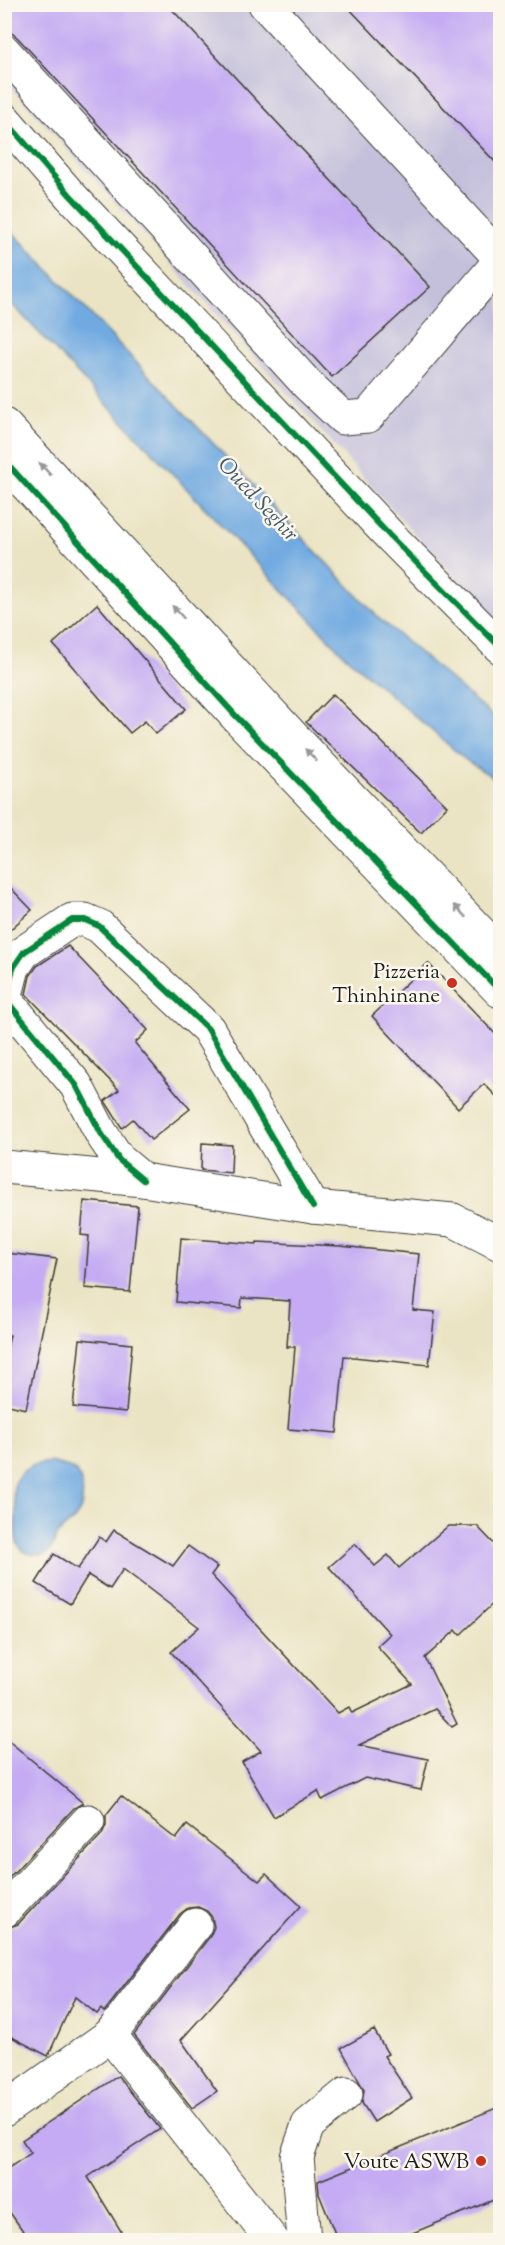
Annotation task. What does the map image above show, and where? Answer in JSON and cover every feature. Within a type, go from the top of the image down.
[{"type":"street","points":[[4,51],[307,384],[343,418],[368,416],[501,260],[265,4]]},
{"type":"street","points":[[4,119],[86,213],[389,535],[501,647]]},
{"type":"street","points":[[4,425],[349,781],[501,953]]},
{"type":"street","points":[[4,460],[236,715],[501,991]]},
{"type":"street","points":[[143,1180],[119,1160],[100,1133],[76,1085],[5,999],[13,968],[24,952],[72,920],[85,920],[99,926],[208,1029],[313,1207]]},
{"type":"street","points":[[4,1167],[143,1180],[313,1207],[453,1220],[501,1244]]},
{"type":"street","points":[[4,1911],[88,1821]]},
{"type":"street","points":[[4,2110],[110,2035],[195,1925]]},
{"type":"street","points":[[110,2035],[272,2241]]},
{"type":"street","points":[[304,2241],[297,2157],[308,2125],[346,2094]]},
{"type":"shaded area","points":[[4,5],[500,5],[500,624],[408,527],[5,80]]},
{"type":"water","name":"Oued Seghir","points":[[4,223],[379,618],[500,722],[500,782],[467,761],[344,655],[5,297]]},
{"type":"water","points":[[50,1462],[67,1466],[77,1473],[82,1485],[82,1500],[75,1519],[60,1533],[49,1552],[37,1555],[22,1549],[16,1538],[15,1483],[28,1468]]},
{"type":"building","points":[[4,4],[167,4],[430,287],[332,377],[18,38],[4,27]]},
{"type":"building","points":[[345,4],[501,4],[501,168]]},
{"type":"building","points":[[97,604],[186,709],[156,734],[145,721],[130,733],[53,644]]},
{"type":"building","points":[[333,694],[447,806],[421,833],[306,722]]},
{"type":"building","points":[[4,881],[32,910],[4,935]]},
{"type":"building","points":[[68,946],[148,1030],[135,1043],[190,1109],[151,1140],[133,1119],[122,1128],[105,1101],[119,1090],[26,994],[30,976],[37,966]]},
{"type":"building","points":[[428,963],[501,1040],[501,1101],[484,1084],[458,1108],[372,1016]]},
{"type":"building","points":[[202,1143],[232,1145],[231,1173],[201,1170]]},
{"type":"building","points":[[84,1201],[138,1206],[130,1292],[85,1288],[89,1236],[81,1235]]},
{"type":"building","points":[[181,1238],[257,1244],[257,1242],[340,1246],[419,1254],[413,1310],[435,1312],[429,1365],[344,1356],[337,1433],[288,1429],[295,1347],[287,1347],[290,1301],[242,1298],[241,1308],[176,1302]]},
{"type":"building","points":[[6,1253],[57,1259],[26,1409],[4,1404],[4,1361],[10,1335],[4,1334]]},
{"type":"building","points":[[80,1339],[132,1344],[126,1412],[73,1407]]},
{"type":"building","points":[[448,1526],[477,1526],[499,1549],[493,1577],[501,1584],[501,1596],[460,1635],[456,1630],[425,1658],[457,1724],[452,1727],[435,1709],[359,1745],[428,1759],[421,1790],[365,1778],[322,1800],[318,1791],[274,1817],[242,1762],[261,1751],[171,1652],[199,1627],[123,1569],[110,1589],[88,1575],[70,1604],[36,1583],[54,1554],[78,1569],[99,1537],[106,1542],[114,1530],[173,1566],[188,1546],[217,1567],[211,1575],[338,1713],[349,1707],[352,1713],[412,1684],[377,1646],[390,1634],[329,1567],[355,1544],[375,1566],[388,1555],[399,1568]]},
{"type":"building","points":[[4,1737],[83,1803],[74,1808],[4,1883]]},
{"type":"building","points":[[121,1796],[176,1839],[187,1825],[259,1881],[266,1874],[301,1906],[181,2040],[217,2091],[192,2108],[134,2035],[210,1936],[214,1927],[212,1917],[207,1911],[198,1907],[188,1908],[180,1914],[104,2012],[101,2009],[97,2014],[75,1997],[48,2056],[4,2033],[4,1929],[18,1924],[102,1834],[106,1825],[106,1815]]},
{"type":"building","points":[[374,2030],[388,2054],[384,2056],[412,2098],[374,2122],[362,2103],[364,2090],[341,2048]]},
{"type":"building","points":[[118,2076],[160,2129],[88,2177],[127,2241],[30,2241],[4,2204],[4,2171],[31,2153],[22,2140]]},
{"type":"building","points":[[501,2106],[501,2197],[393,2241],[338,2241],[319,2194],[318,2181]]},
{"type":"cycle path","points":[[4,119],[70,195],[389,535],[500,647]]},
{"type":"cycle path","points":[[4,460],[235,715],[500,991]]},
{"type":"cycle path","points":[[143,1180],[119,1160],[101,1133],[76,1085],[5,999],[13,968],[24,952],[72,920],[85,920],[99,926],[208,1029],[313,1207]]},
{"type":"place","name":"Pizzeria Thinhinane","points":[[452,983]]},
{"type":"place","name":"Voute ASWB","points":[[481,2161]]}]
